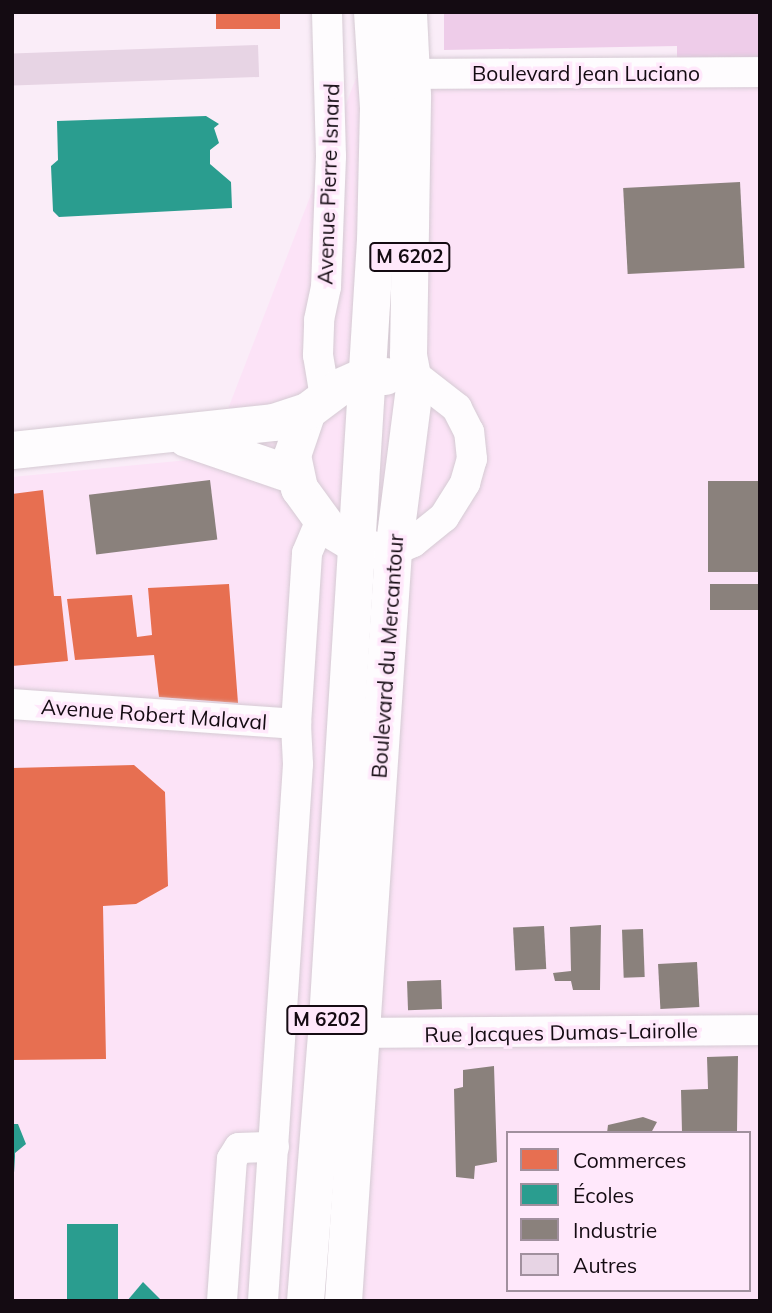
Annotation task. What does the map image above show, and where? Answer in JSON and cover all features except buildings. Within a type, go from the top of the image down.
[{"type":"main road","name":"Boulevard du Mercantour","points":[[305,1301],[356,545],[378,107],[372,12]]},
{"type":"main road","name":"Boulevard du Mercantour","points":[[343,1301],[397,500],[412,422],[408,316],[412,74],[408,12]]},
{"type":"main road","points":[[12,450],[273,422],[316,404],[364,376],[383,375],[396,387],[397,500]]},
{"type":"main road","points":[[316,404],[293,443],[294,475],[321,520],[356,545],[393,551]]},
{"type":"main road","points":[[171,434],[294,475]]},
{"type":"street","name":"Avenue Pierre Isnard","points":[[316,404],[318,355],[326,287],[331,156],[327,12]]},
{"type":"street","name":"Boulevard Jean Luciano","points":[[412,74],[760,72]]},
{"type":"street","points":[[393,551],[413,542],[444,516],[465,483],[472,458],[469,432],[457,408],[412,373]]},
{"type":"street","points":[[263,1301],[299,764],[296,724],[307,552],[321,520]]},
{"type":"street","name":"Avenue Robert Malaval","points":[[12,704],[296,724]]},
{"type":"street","name":"Rue Jacques Dumas-Lairolle","points":[[362,1034],[760,1030]]},
{"type":"street","points":[[222,1301],[232,1159],[239,1148],[274,1147]]},
{"type":"shaded area","points":[[444,12],[760,12],[760,60],[677,60],[677,46],[444,50]]},
{"type":"shaded area","points":[[356,78],[760,82],[760,1301],[12,1301],[12,477],[209,458]]}]
